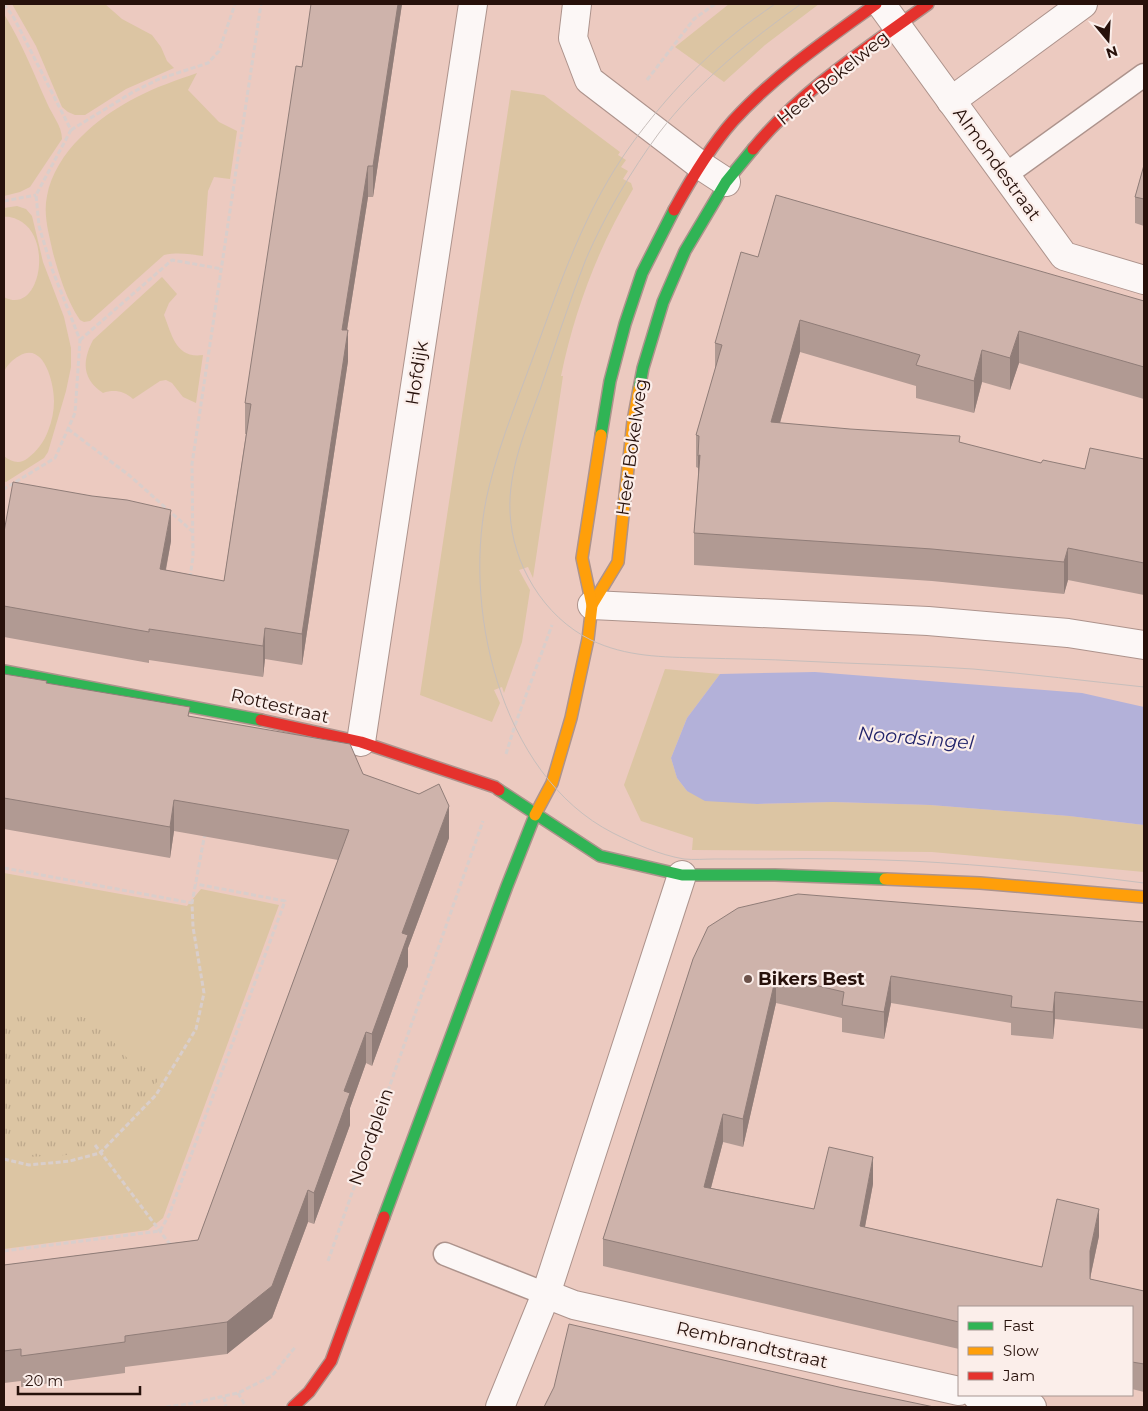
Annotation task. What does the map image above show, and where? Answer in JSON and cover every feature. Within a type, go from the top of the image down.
[{"type":"street","name":"Hofdijk","points":[[361,742],[472,4]]},
{"type":"street","points":[[576,4],[573,38],[589,80],[700,165],[726,182]]},
{"type":"street","name":"Heer Bokelweg","points":[[536,814],[552,783],[566,741],[588,639],[592,605],[582,558],[610,381],[625,324],[642,273],[675,208],[700,165],[733,121],[792,65],[876,4]]},
{"type":"street","name":"Almondestraat","points":[[881,4],[1064,256],[1144,280]]},
{"type":"street","name":"Heer Bokelweg","points":[[592,605],[618,562],[632,421],[643,368],[663,302],[685,251],[726,182],[758,143],[794,104],[928,4]]},
{"type":"street","points":[[951,101],[1083,4]]},
{"type":"street","points":[[592,605],[928,621],[1068,633],[1144,645]]},
{"type":"street","name":"Rottestraat","points":[[4,671],[226,712],[361,742],[495,787],[536,814]]},
{"type":"street","points":[[293,1407],[303,1400],[318,1382],[331,1361],[507,886],[536,814],[600,856],[682,875],[776,875],[980,882],[1144,897]]},
{"type":"street","points":[[500,1407],[546,1294],[682,875]]},
{"type":"street","name":"Rembrandtstraat","points":[[546,1294],[574,1305],[958,1391]]},
{"type":"street","points":[[981,1396],[1032,1407]]},
{"type":"lane","points":[[1004,175],[1144,75]]},
{"type":"lane","points":[[445,1254],[546,1294]]},
{"type":"path","points":[[4,4],[14,18],[71,130]]},
{"type":"path","points":[[4,489],[55,458],[75,413],[80,340],[52,269],[39,226],[36,195],[71,130],[159,79],[208,63],[219,51],[235,4]]},
{"type":"path","points":[[189,585],[193,556],[192,464],[261,4]]},
{"type":"path","points":[[626,108],[694,19],[715,4]]},
{"type":"path","points":[[4,202],[36,195]]},
{"type":"path","points":[[80,340],[172,260],[222,269]]},
{"type":"path","points":[[68,429],[130,476],[193,532]]},
{"type":"path","points":[[495,787],[515,724],[556,616],[592,605]]},
{"type":"path","name":"Noordplein","points":[[325,1268],[495,787]]},
{"type":"path","points":[[4,1159],[29,1165],[70,1161],[100,1153],[156,1094],[196,1029],[204,993],[192,903],[206,827]]},
{"type":"path","points":[[4,868],[192,903]]},
{"type":"path","points":[[160,1231],[169,1215],[285,901],[196,884]]},
{"type":"path","points":[[95,1145],[174,1251]]},
{"type":"path","points":[[4,1251],[160,1231]]},
{"type":"path","points":[[166,1407],[238,1393],[272,1376],[299,1342]]},
{"type":"path","points":[[238,1393],[246,1407]]},
{"type":"path","points":[[224,1397],[226,1407]]},
{"type":"green space","points":[[12,4],[105,4],[122,19],[152,35],[161,47],[167,61],[174,68],[126,89],[85,115],[75,115],[62,107],[36,46]]},
{"type":"green space","points":[[729,4],[819,4],[765,45],[724,82],[675,47]]},
{"type":"green space","points":[[4,14],[59,125],[62,139],[30,187],[4,196]]},
{"type":"green space","points":[[197,73],[188,90],[219,122],[237,131],[230,179],[214,177],[208,191],[203,256],[179,253],[164,255],[90,321],[84,322],[75,313],[67,296],[53,253],[46,210],[47,196],[52,180],[69,150],[108,114],[144,93]]},
{"type":"green space","points":[[511,90],[544,95],[620,152],[618,155],[626,160],[621,167],[628,171],[623,179],[631,183],[633,189],[620,211],[599,256],[573,327],[561,376],[563,376],[533,578],[528,567],[519,570],[530,590],[522,642],[504,693],[502,687],[494,690],[500,703],[492,722],[420,695]]},
{"type":"green space","points":[[17,206],[26,209],[32,216],[43,262],[64,317],[71,348],[71,367],[48,452],[44,458],[6,482],[4,481],[4,456],[19,462],[25,460],[34,452],[46,435],[52,420],[54,405],[54,393],[50,375],[41,359],[35,354],[28,353],[19,356],[10,363],[4,372],[4,297],[16,300],[26,296],[33,287],[38,274],[37,245],[32,232],[22,222],[11,217],[4,217],[4,208]]},
{"type":"green space","points":[[162,277],[177,294],[169,303],[164,315],[176,344],[187,353],[203,355],[196,403],[183,397],[172,383],[166,380],[160,381],[133,399],[119,392],[103,393],[91,382],[86,369],[87,355],[93,340]]},
{"type":"green space","points":[[665,669],[720,674],[687,718],[671,758],[677,778],[687,791],[757,804],[833,802],[930,805],[1069,816],[1144,825],[1144,872],[932,852],[692,850],[693,838],[641,821],[624,785]]},
{"type":"green space","points":[[4,873],[187,906],[201,889],[279,905],[163,1218],[148,1230],[4,1249]]},
{"type":"green space","points":[[4,1009],[53,1009],[96,1021],[128,1059],[162,1076],[120,1126],[95,1145],[67,1155],[26,1157],[4,1151]]},
{"type":"water","name":"Noordsingel","points":[[815,672],[1082,693],[1144,707],[1144,825],[1069,816],[930,805],[833,802],[757,804],[705,801],[687,791],[677,778],[671,758],[687,718],[720,674]]},
{"type":"building","points":[[311,4],[398,4],[373,166],[368,166],[342,330],[348,330],[302,634],[265,628],[263,646],[149,629],[149,632],[4,606],[4,532],[13,482],[92,496],[127,500],[171,510],[160,569],[224,581],[251,404],[245,403],[296,66],[302,67]]},
{"type":"building","points":[[1144,165],[1144,199],[1135,197]]},
{"type":"building","points":[[776,195],[1144,301],[1144,367],[1019,331],[1010,358],[982,350],[974,381],[916,365],[920,355],[800,320],[771,422],[960,436],[959,442],[1041,463],[1043,460],[1085,469],[1090,448],[1144,459],[1144,563],[1068,548],[1064,562],[932,549],[694,533],[700,455],[698,456],[699,436],[696,435],[722,345],[715,343],[741,252],[758,257]]},
{"type":"building","points":[[4,674],[47,681],[46,683],[190,707],[188,716],[350,744],[363,774],[419,794],[439,784],[449,806],[402,933],[408,935],[372,1034],[366,1032],[344,1091],[350,1093],[314,1193],[308,1190],[272,1286],[227,1322],[125,1336],[125,1342],[21,1356],[21,1349],[4,1351],[4,1265],[198,1240],[349,830],[174,800],[170,827],[4,798]]},
{"type":"building","points":[[798,894],[1144,922],[1144,1002],[1055,992],[1053,1012],[1011,1007],[1012,996],[891,976],[884,1012],[842,1005],[844,992],[776,976],[743,1119],[723,1114],[704,1187],[814,1209],[829,1147],[873,1157],[860,1226],[1042,1267],[1057,1199],[1099,1209],[1090,1251],[1090,1279],[1144,1291],[1144,1364],[1133,1362],[1133,1306],[958,1306],[958,1322],[603,1239],[693,959],[708,927],[738,908]]},
{"type":"building","points":[[569,1324],[843,1388],[934,1407],[544,1407],[554,1387]]},
{"type":"tram line","points":[[775,4],[733,35],[688,77],[659,109],[608,180],[574,248],[499,451],[489,487],[481,533],[480,582],[485,632],[497,682],[516,729],[541,771],[574,806],[613,833],[666,855],[684,859],[911,861],[1028,870],[1144,883]]},
{"type":"tram line","points":[[801,4],[725,63],[674,114],[638,163],[601,226],[574,291],[515,465],[510,496],[510,512],[512,531],[524,569],[545,603],[574,630],[604,646],[631,653],[673,657],[930,666],[1144,687]]},
{"type":"traffic: fast","points":[[639,389],[643,368],[663,302],[685,251],[726,182],[753,149]]},
{"type":"traffic: fast","points":[[601,435],[610,381],[625,324],[642,273],[674,210]]},
{"type":"traffic: fast","points":[[4,671],[261,720]]},
{"type":"traffic: fast","points":[[499,790],[600,856],[682,875],[775,875],[885,879]]},
{"type":"traffic: fast","points":[[384,1217],[535,815]]},
{"type":"traffic: slow","points":[[592,605],[618,562],[633,421],[639,389]]},
{"type":"traffic: slow","points":[[535,815],[552,783],[571,718],[588,639],[592,605],[582,558],[601,435]]},
{"type":"traffic: slow","points":[[885,879],[980,883],[1144,897]]},
{"type":"traffic: jam","points":[[674,210],[709,152],[749,104],[784,73],[876,4]]},
{"type":"traffic: jam","points":[[753,149],[813,89],[928,4]]},
{"type":"traffic: jam","points":[[261,720],[361,742],[495,787],[499,790]]},
{"type":"traffic: jam","points":[[293,1407],[309,1392],[331,1361],[384,1217]]},
{"type":"place","name":"Bikers Best","points":[[748,979]]}]
